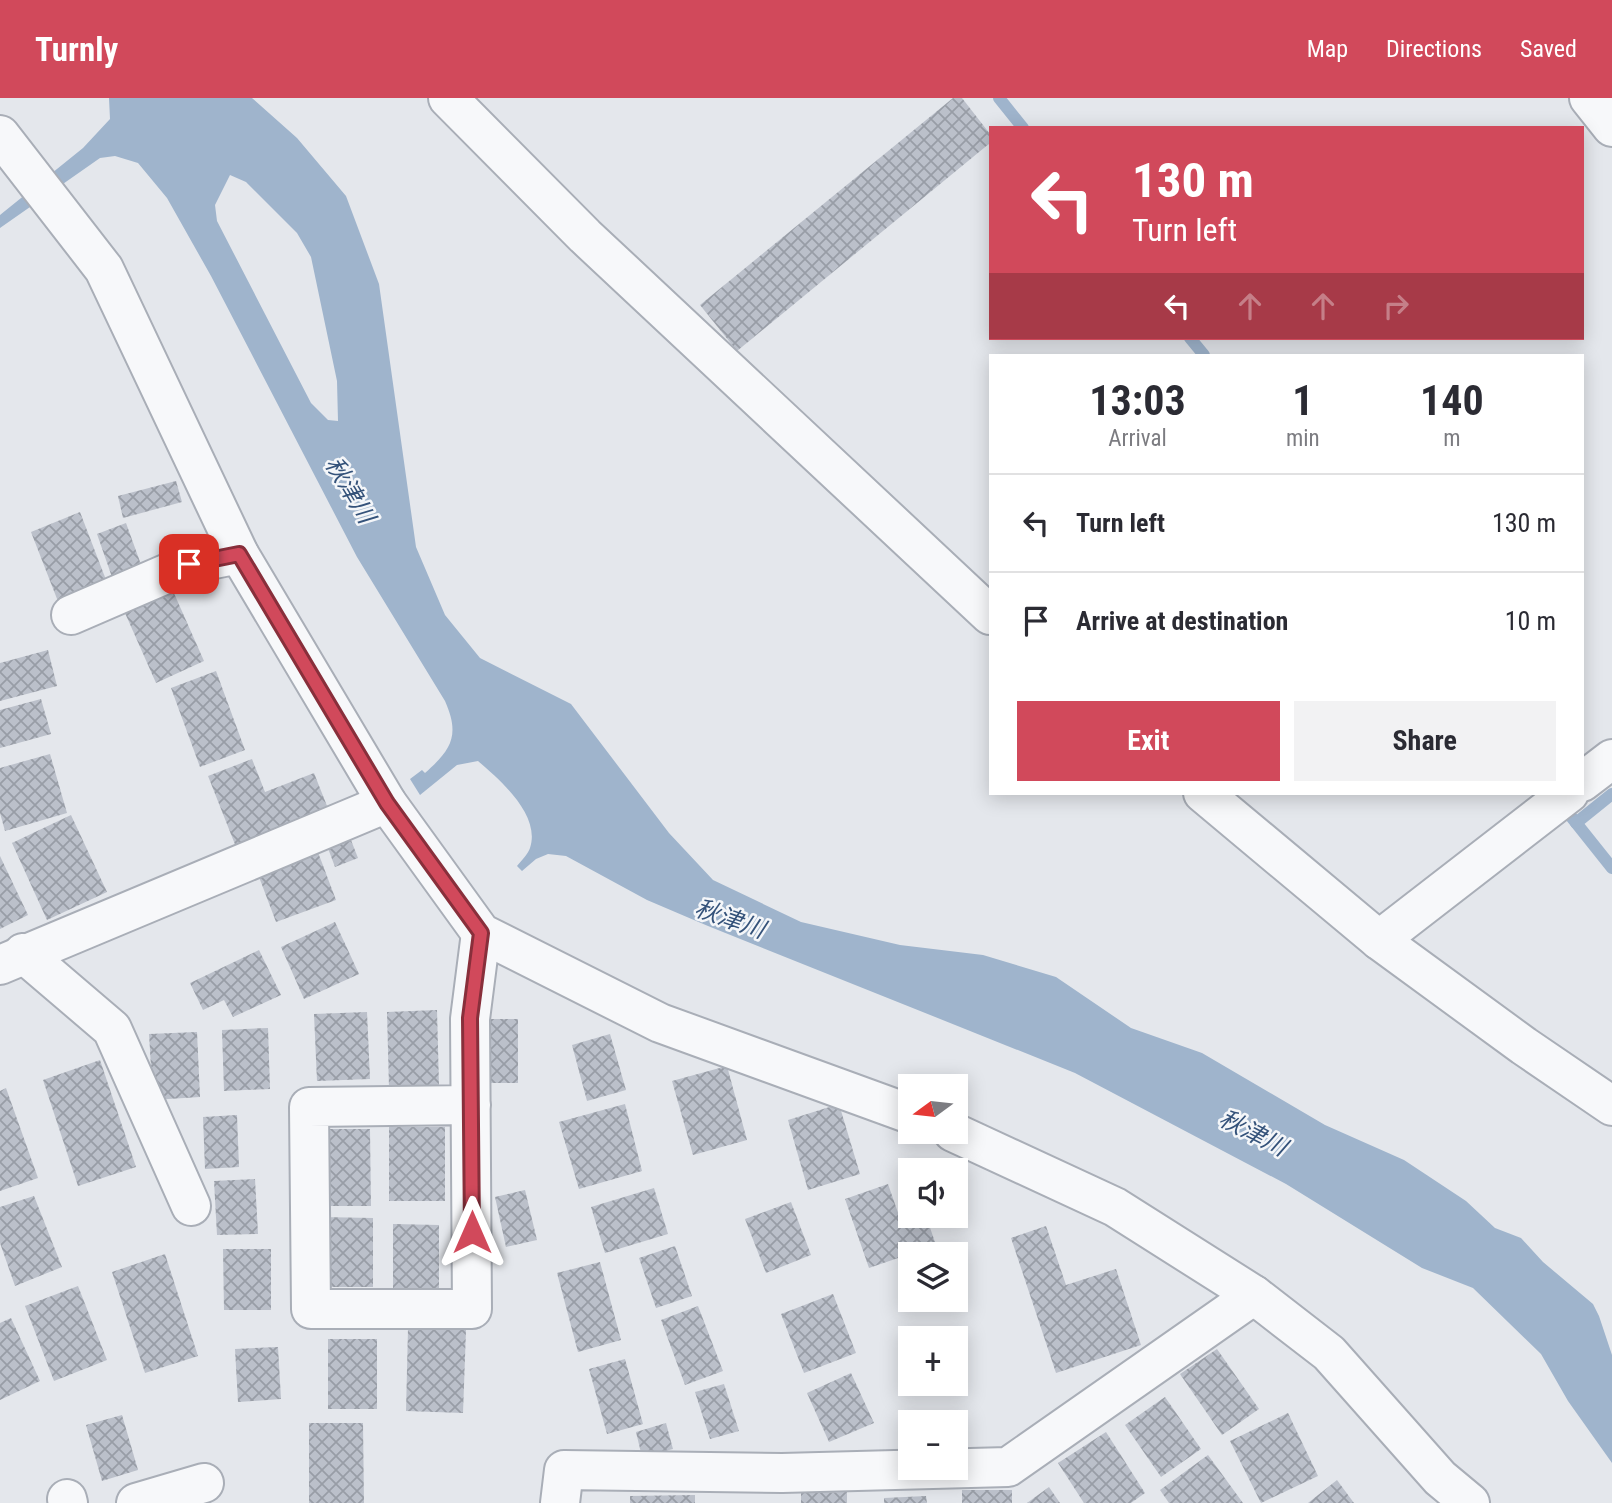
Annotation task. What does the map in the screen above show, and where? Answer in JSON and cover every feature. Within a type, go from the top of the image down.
[{"type":"street","points":[[448,98],[584,236],[989,614]]},
{"type":"street","points":[[1589,98],[1612,127]]},
{"type":"street","points":[[0,135],[104,269],[239,554],[387,803],[481,933],[660,1023],[898,1110]]},
{"type":"street","points":[[71,615],[189,564],[239,554]]},
{"type":"street","points":[[1584,780],[1612,759]]},
{"type":"street","points":[[1205,795],[1379,940],[1524,1046],[1612,1106]]},
{"type":"street","points":[[1379,940],[1566,795]]},
{"type":"street","points":[[11,959],[137,910],[387,803]]},
{"type":"street","points":[[471,1105],[309,1107],[311,1309],[472,1309],[471,1105],[470,1018],[481,933]]},
{"type":"street","points":[[11,959],[112,1029],[191,1206]]},
{"type":"street","points":[[968,1139],[1115,1207],[1254,1295],[1329,1353],[1440,1478],[1470,1503]]},
{"type":"street","points":[[560,1503],[564,1471],[782,1473],[1008,1467],[1254,1295]]},
{"type":"street","points":[[136,1503],[205,1483]]},
{"type":"water","name":"秋津川","points":[[109,98],[252,98],[297,138],[346,196],[379,284],[416,547],[445,615],[480,658],[571,704],[669,833],[713,880],[801,922],[900,945],[983,955],[1056,977],[1131,1028],[1202,1053],[1325,1125],[1404,1160],[1466,1201],[1495,1228],[1521,1238],[1543,1262],[1593,1304],[1612,1355],[1612,1463],[1568,1401],[1541,1354],[1473,1288],[1422,1268],[1286,1184],[1075,1073],[647,900],[566,856],[548,854],[536,859],[522,871],[517,866],[530,848],[530,823],[507,788],[478,761],[457,765],[420,795],[410,779],[422,770],[425,773],[442,756],[451,741],[452,723],[445,701],[357,557],[211,276],[167,198],[138,163],[115,156],[100,158],[0,228],[0,215],[83,148],[110,119]],"holes":[[[230,175],[246,182],[297,233],[311,257],[337,381],[338,421],[328,420],[311,403],[217,221],[215,205]]]},
{"type":"building","points":[[953,98],[962,98],[989,133],[989,144],[737,351],[700,305]]},
{"type":"building","points":[[176,481],[182,502],[123,518],[118,496]]},
{"type":"building","points":[[80,512],[108,585],[59,604],[31,532]]},
{"type":"building","points":[[126,523],[143,570],[113,580],[97,534]]},
{"type":"building","points":[[173,591],[204,661],[156,683],[125,613]]},
{"type":"building","points":[[48,650],[57,686],[0,701],[0,663]]},
{"type":"building","points":[[216,671],[245,750],[200,767],[171,688]]},
{"type":"building","points":[[41,699],[51,734],[0,748],[0,710]]},
{"type":"building","points":[[50,754],[67,813],[5,831],[0,813],[0,768]]},
{"type":"building","points":[[252,759],[265,792],[314,773],[329,811],[236,847],[208,776]]},
{"type":"building","points":[[71,815],[107,892],[47,920],[12,843]]},
{"type":"building","points":[[349,835],[358,858],[335,867],[326,843]]},
{"type":"building","points":[[316,847],[336,900],[276,922],[256,869]]},
{"type":"building","points":[[0,856],[28,915],[0,929]]},
{"type":"building","points":[[335,922],[359,974],[304,999],[281,947]]},
{"type":"building","points":[[259,950],[281,995],[233,1017],[224,1000],[203,1010],[190,983]]},
{"type":"building","points":[[437,1010],[439,1086],[389,1088],[387,1012]]},
{"type":"building","points":[[367,1012],[370,1079],[317,1081],[314,1014]]},
{"type":"building","points":[[485,1019],[518,1019],[518,1083],[485,1083]]},
{"type":"building","points":[[268,1028],[270,1089],[224,1091],[222,1030]]},
{"type":"building","points":[[197,1032],[200,1097],[153,1100],[149,1034]]},
{"type":"building","points":[[610,1034],[626,1090],[587,1101],[572,1045]]},
{"type":"building","points":[[100,1060],[136,1167],[78,1186],[43,1080]]},
{"type":"building","points":[[727,1066],[747,1140],[693,1155],[672,1081]]},
{"type":"building","points":[[6,1088],[38,1178],[0,1191],[0,1091]]},
{"type":"building","points":[[625,1104],[642,1171],[579,1189],[559,1122]]},
{"type":"building","points":[[839,1104],[860,1174],[808,1190],[788,1120]]},
{"type":"building","points":[[237,1115],[239,1167],[205,1169],[203,1117]]},
{"type":"building","points":[[389,1127],[445,1127],[445,1201],[389,1201]]},
{"type":"building","points":[[322,1129],[370,1129],[371,1206],[323,1206]]},
{"type":"building","points":[[255,1179],[258,1234],[217,1235],[214,1181]]},
{"type":"building","points":[[888,1184],[898,1213],[898,1228],[930,1228],[935,1242],[898,1242],[898,1258],[869,1268],[845,1199]]},
{"type":"building","points":[[654,1188],[668,1234],[605,1253],[591,1207]]},
{"type":"building","points":[[525,1190],[537,1240],[506,1247],[495,1197]]},
{"type":"building","points":[[34,1196],[62,1267],[15,1286],[0,1243],[0,1207]]},
{"type":"building","points":[[791,1202],[811,1255],[766,1273],[745,1219]]},
{"type":"building","points":[[321,1217],[373,1218],[373,1287],[321,1287]]},
{"type":"building","points":[[393,1224],[439,1225],[439,1290],[393,1291]]},
{"type":"building","points":[[1046,1226],[1066,1285],[1116,1269],[1141,1345],[1056,1373],[1011,1238]]},
{"type":"building","points":[[675,1246],[692,1296],[656,1308],[639,1258]]},
{"type":"building","points":[[223,1249],[271,1249],[271,1310],[224,1310]]},
{"type":"building","points":[[165,1254],[198,1356],[145,1373],[112,1272]]},
{"type":"building","points":[[600,1262],[621,1340],[578,1352],[557,1273]]},
{"type":"building","points":[[78,1286],[107,1360],[54,1381],[25,1306]]},
{"type":"building","points":[[833,1294],[856,1353],[804,1373],[781,1314]]},
{"type":"building","points":[[698,1306],[723,1371],[685,1385],[661,1320]]},
{"type":"building","points":[[11,1318],[40,1381],[0,1400],[0,1323]]},
{"type":"building","points":[[408,1328],[466,1330],[463,1413],[406,1411]]},
{"type":"building","points":[[328,1339],[377,1339],[377,1409],[328,1409]]},
{"type":"building","points":[[278,1347],[281,1399],[238,1402],[235,1349]]},
{"type":"building","points":[[1217,1349],[1259,1409],[1222,1435],[1180,1374]]},
{"type":"building","points":[[625,1359],[643,1424],[607,1434],[589,1369]]},
{"type":"building","points":[[851,1373],[874,1423],[829,1442],[807,1393]]},
{"type":"building","points":[[724,1384],[739,1431],[710,1439],[695,1392]]},
{"type":"building","points":[[1165,1397],[1201,1449],[1161,1477],[1125,1425]]},
{"type":"building","points":[[1288,1413],[1318,1476],[1261,1503],[1230,1441]]},
{"type":"building","points":[[122,1415],[138,1470],[102,1481],[86,1425]]},
{"type":"building","points":[[309,1423],[363,1423],[364,1503],[309,1503]]},
{"type":"building","points":[[666,1423],[673,1449],[642,1457],[636,1432]]},
{"type":"building","points":[[1106,1432],[1145,1493],[1131,1503],[1084,1503],[1058,1463]]},
{"type":"building","points":[[1208,1455],[1243,1503],[1169,1503],[1160,1490]]},
{"type":"building","points":[[1337,1480],[1354,1503],[1308,1503]]},
{"type":"building","points":[[1049,1487],[1060,1503],[1027,1503]]},
{"type":"building","points":[[962,1490],[1012,1490],[1012,1503],[962,1503]]},
{"type":"building","points":[[847,1492],[847,1503],[801,1503],[801,1493]]},
{"type":"building","points":[[695,1495],[695,1503],[630,1503],[630,1496]]},
{"type":"building","points":[[926,1496],[927,1503],[884,1503],[884,1498]]},
{"type":"waterway","points":[[999,98],[1021,126]]},
{"type":"waterway","points":[[1192,340],[1203,354]]},
{"type":"waterway","points":[[1576,823],[1612,794]]},
{"type":"waterway","points":[[1561,804],[1612,868]]},
{"type":"route","points":[[189,564],[239,554],[387,803],[481,933],[470,1018],[472,1232]]}]
